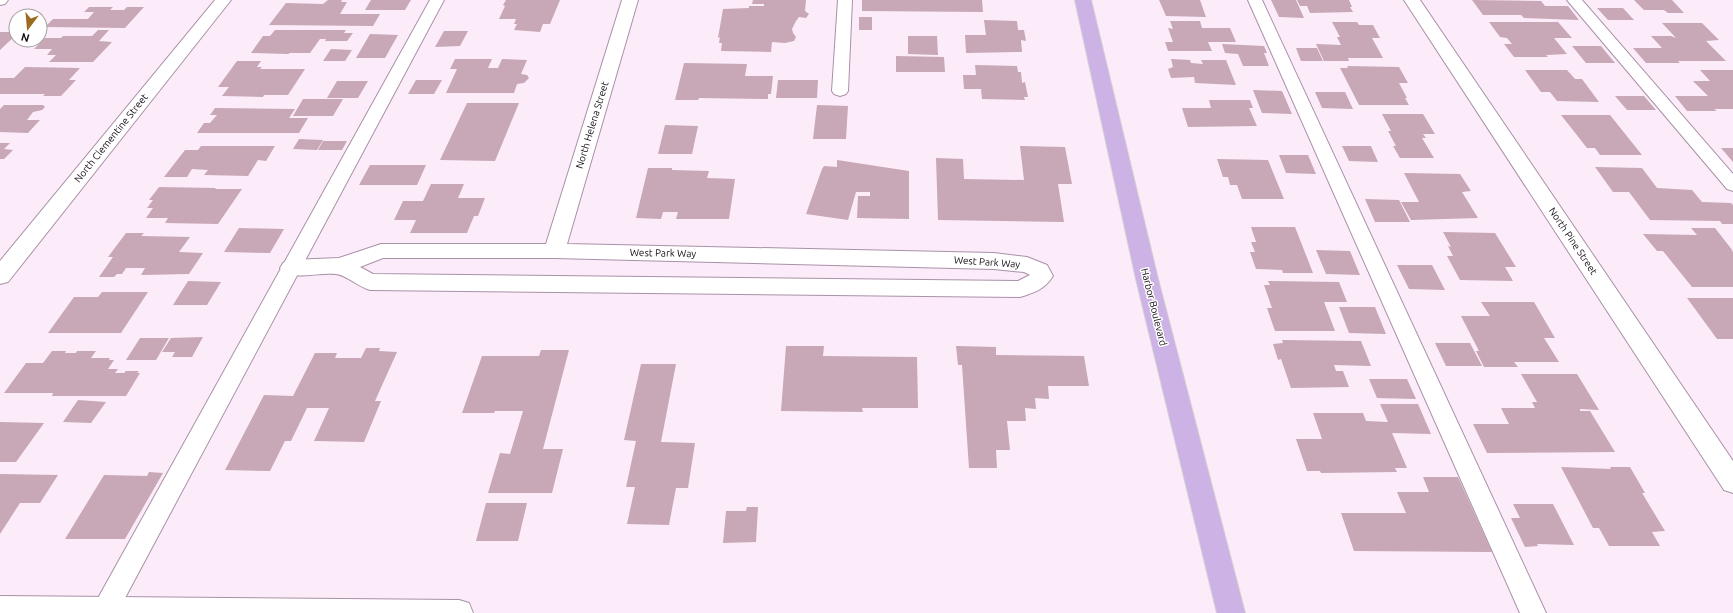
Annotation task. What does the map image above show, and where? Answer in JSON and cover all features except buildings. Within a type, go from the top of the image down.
[{"type":"main road","name":"Harbor Boulevard","points":[[1083,0],[1147,279],[1231,613]]},
{"type":"street","name":"North Clementine Street","points":[[0,276],[223,0]]},
{"type":"street","name":"North Helena Street","points":[[554,251],[630,0]]},
{"type":"street","name":"North Pine Street","points":[[1412,0],[1733,482]]},
{"type":"street","name":"West Park Way","points":[[291,268],[341,266],[381,251],[554,251],[994,261],[1027,265],[1039,270],[1042,276],[1035,283],[1020,289],[370,282],[341,266]]},
{"type":"street","points":[[0,609],[91,611],[459,613]]},
{"type":"lane","points":[[91,611],[291,268],[437,0]]},
{"type":"lane","points":[[840,91],[845,0]]},
{"type":"lane","points":[[1256,0],[1533,613]]},
{"type":"lane","points":[[1574,0],[1733,185]]}]
